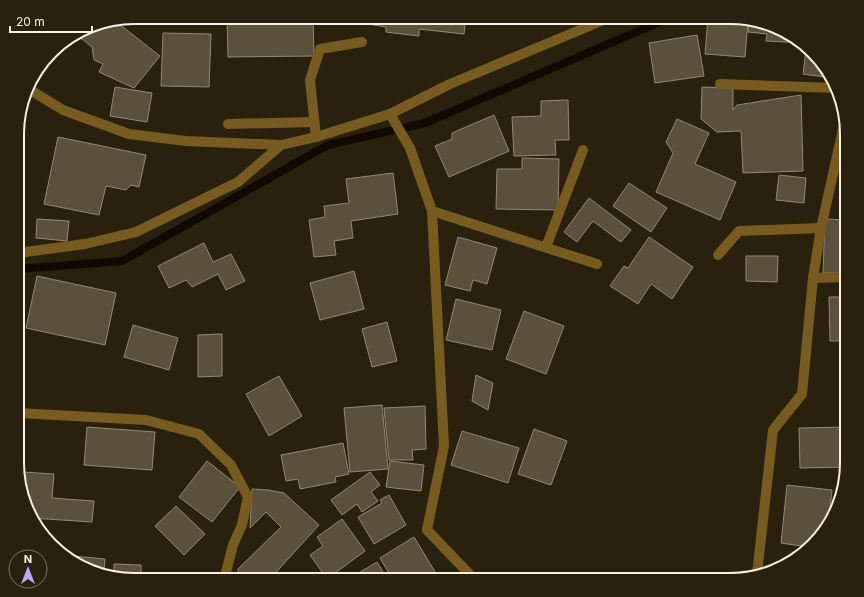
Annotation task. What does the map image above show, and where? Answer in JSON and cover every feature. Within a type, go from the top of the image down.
[{"type":"street","points":[[32,91],[64,110],[129,134],[186,141],[280,146],[316,137],[390,114],[450,84],[594,24]]},
{"type":"street","points":[[316,137],[310,80],[320,49],[362,42]]},
{"type":"street","points":[[720,84],[830,88]]},
{"type":"street","points":[[390,114],[410,148],[432,211],[444,446],[427,530],[468,573]]},
{"type":"street","points":[[228,124],[314,122]]},
{"type":"street","points":[[758,569],[773,430],[802,394],[812,278],[821,228],[840,142]]},
{"type":"street","points":[[24,252],[85,244],[136,232],[238,182],[280,146]]},
{"type":"street","points":[[546,247],[583,150]]},
{"type":"street","points":[[432,211],[598,264]]},
{"type":"street","points":[[718,255],[739,231],[821,228]]},
{"type":"street","points":[[812,278],[840,277]]},
{"type":"street","points":[[24,413],[146,420],[198,434],[231,465],[248,497],[242,525],[233,545],[226,573]]},
{"type":"building","points":[[227,24],[313,24],[314,56],[228,57]]},
{"type":"building","points":[[368,24],[465,24],[464,34],[419,29],[419,36],[386,32],[386,27]]},
{"type":"building","points":[[708,24],[748,25],[745,57],[705,54]]},
{"type":"building","points":[[120,25],[160,56],[134,88],[99,72],[103,64],[94,60],[92,47],[81,38],[92,32]]},
{"type":"building","points":[[749,26],[752,26],[772,32],[790,42],[766,41],[767,34],[748,32]]},
{"type":"building","points":[[163,33],[211,34],[209,87],[161,86]]},
{"type":"building","points":[[697,35],[704,76],[655,83],[649,43]]},
{"type":"building","points":[[806,54],[813,61],[824,77],[803,74]]},
{"type":"building","points":[[115,87],[152,93],[147,122],[110,116]]},
{"type":"building","points":[[702,87],[733,88],[733,110],[737,105],[801,95],[803,171],[743,173],[741,131],[717,132],[701,119]]},
{"type":"building","points":[[568,100],[569,140],[555,140],[556,155],[514,156],[512,117],[541,116],[541,101]]},
{"type":"building","points":[[494,115],[509,151],[449,177],[435,146],[452,139],[452,133]]},
{"type":"building","points":[[677,119],[709,133],[695,164],[736,182],[720,220],[656,192],[673,153],[666,142]]},
{"type":"building","points":[[58,137],[146,155],[139,187],[131,185],[126,190],[106,186],[99,215],[44,204]]},
{"type":"building","points":[[522,158],[559,159],[558,210],[496,209],[497,169],[522,169]]},
{"type":"building","points":[[393,173],[398,214],[351,221],[353,238],[334,241],[336,255],[314,257],[309,220],[325,217],[324,206],[349,203],[346,179]]},
{"type":"building","points":[[779,175],[806,178],[804,203],[776,200]]},
{"type":"building","points":[[629,183],[667,208],[651,232],[613,206]]},
{"type":"building","points":[[589,198],[631,230],[621,242],[593,221],[577,242],[564,232]]},
{"type":"building","points":[[37,219],[69,221],[67,241],[36,238]]},
{"type":"building","points":[[825,219],[840,220],[840,273],[823,273]]},
{"type":"building","points":[[458,237],[497,248],[487,284],[473,280],[470,291],[445,285]]},
{"type":"building","points":[[649,237],[693,267],[672,299],[651,284],[638,304],[610,286],[624,266],[628,268]]},
{"type":"building","points":[[204,243],[213,262],[231,254],[245,281],[226,290],[218,274],[192,287],[186,280],[169,288],[158,266]]},
{"type":"building","points":[[746,256],[778,256],[777,282],[746,281]]},
{"type":"building","points":[[354,271],[364,309],[320,320],[310,283]]},
{"type":"building","points":[[37,276],[116,293],[105,345],[26,328]]},
{"type":"building","points":[[829,297],[840,297],[840,341],[830,341]]},
{"type":"building","points":[[456,299],[501,310],[492,350],[446,340]]},
{"type":"building","points":[[524,311],[564,326],[546,374],[506,359]]},
{"type":"building","points":[[387,322],[397,361],[372,367],[362,329]]},
{"type":"building","points":[[133,325],[178,338],[169,370],[124,357]]},
{"type":"building","points":[[222,334],[222,376],[198,377],[198,335]]},
{"type":"building","points":[[476,375],[493,383],[488,410],[472,401]]},
{"type":"building","points":[[279,376],[302,416],[269,436],[246,394]]},
{"type":"building","points":[[382,405],[388,469],[350,472],[344,408]]},
{"type":"building","points":[[425,406],[426,449],[412,450],[413,460],[389,460],[384,408]]},
{"type":"building","points":[[87,427],[155,432],[152,470],[84,465]]},
{"type":"building","points":[[840,427],[840,467],[800,468],[799,428]]},
{"type":"building","points":[[534,429],[567,441],[551,485],[518,474]]},
{"type":"building","points":[[462,431],[519,448],[508,483],[451,465]]},
{"type":"building","points":[[343,443],[349,474],[335,477],[336,482],[300,489],[298,479],[286,481],[281,455]]},
{"type":"building","points":[[207,461],[240,487],[212,522],[179,497]]},
{"type":"building","points":[[390,461],[424,465],[421,491],[386,487]]},
{"type":"building","points":[[24,472],[54,474],[52,498],[94,501],[92,522],[39,519],[32,505],[26,485]]},
{"type":"building","points":[[370,472],[380,485],[371,492],[378,501],[362,512],[357,504],[342,515],[331,500]]},
{"type":"building","points":[[787,485],[832,490],[829,512],[808,541],[802,546],[781,543]]},
{"type":"building","points":[[252,489],[284,493],[319,525],[275,573],[238,573],[238,569],[281,527],[266,512],[250,528]]},
{"type":"building","points":[[389,495],[406,525],[374,544],[358,517],[382,503],[380,500]]},
{"type":"building","points":[[176,506],[205,534],[184,555],[155,526]]},
{"type":"building","points":[[342,519],[365,551],[335,573],[323,573],[310,555],[323,546],[317,537]]},
{"type":"building","points":[[414,537],[436,573],[389,573],[380,558]]},
{"type":"building","points":[[77,556],[105,559],[104,569],[92,565]]},
{"type":"building","points":[[377,562],[384,573],[359,573]]},
{"type":"building","points":[[114,564],[141,565],[141,573],[114,571]]},
{"type":"waterway","points":[[24,269],[122,261],[328,145],[425,123],[655,24]]}]
